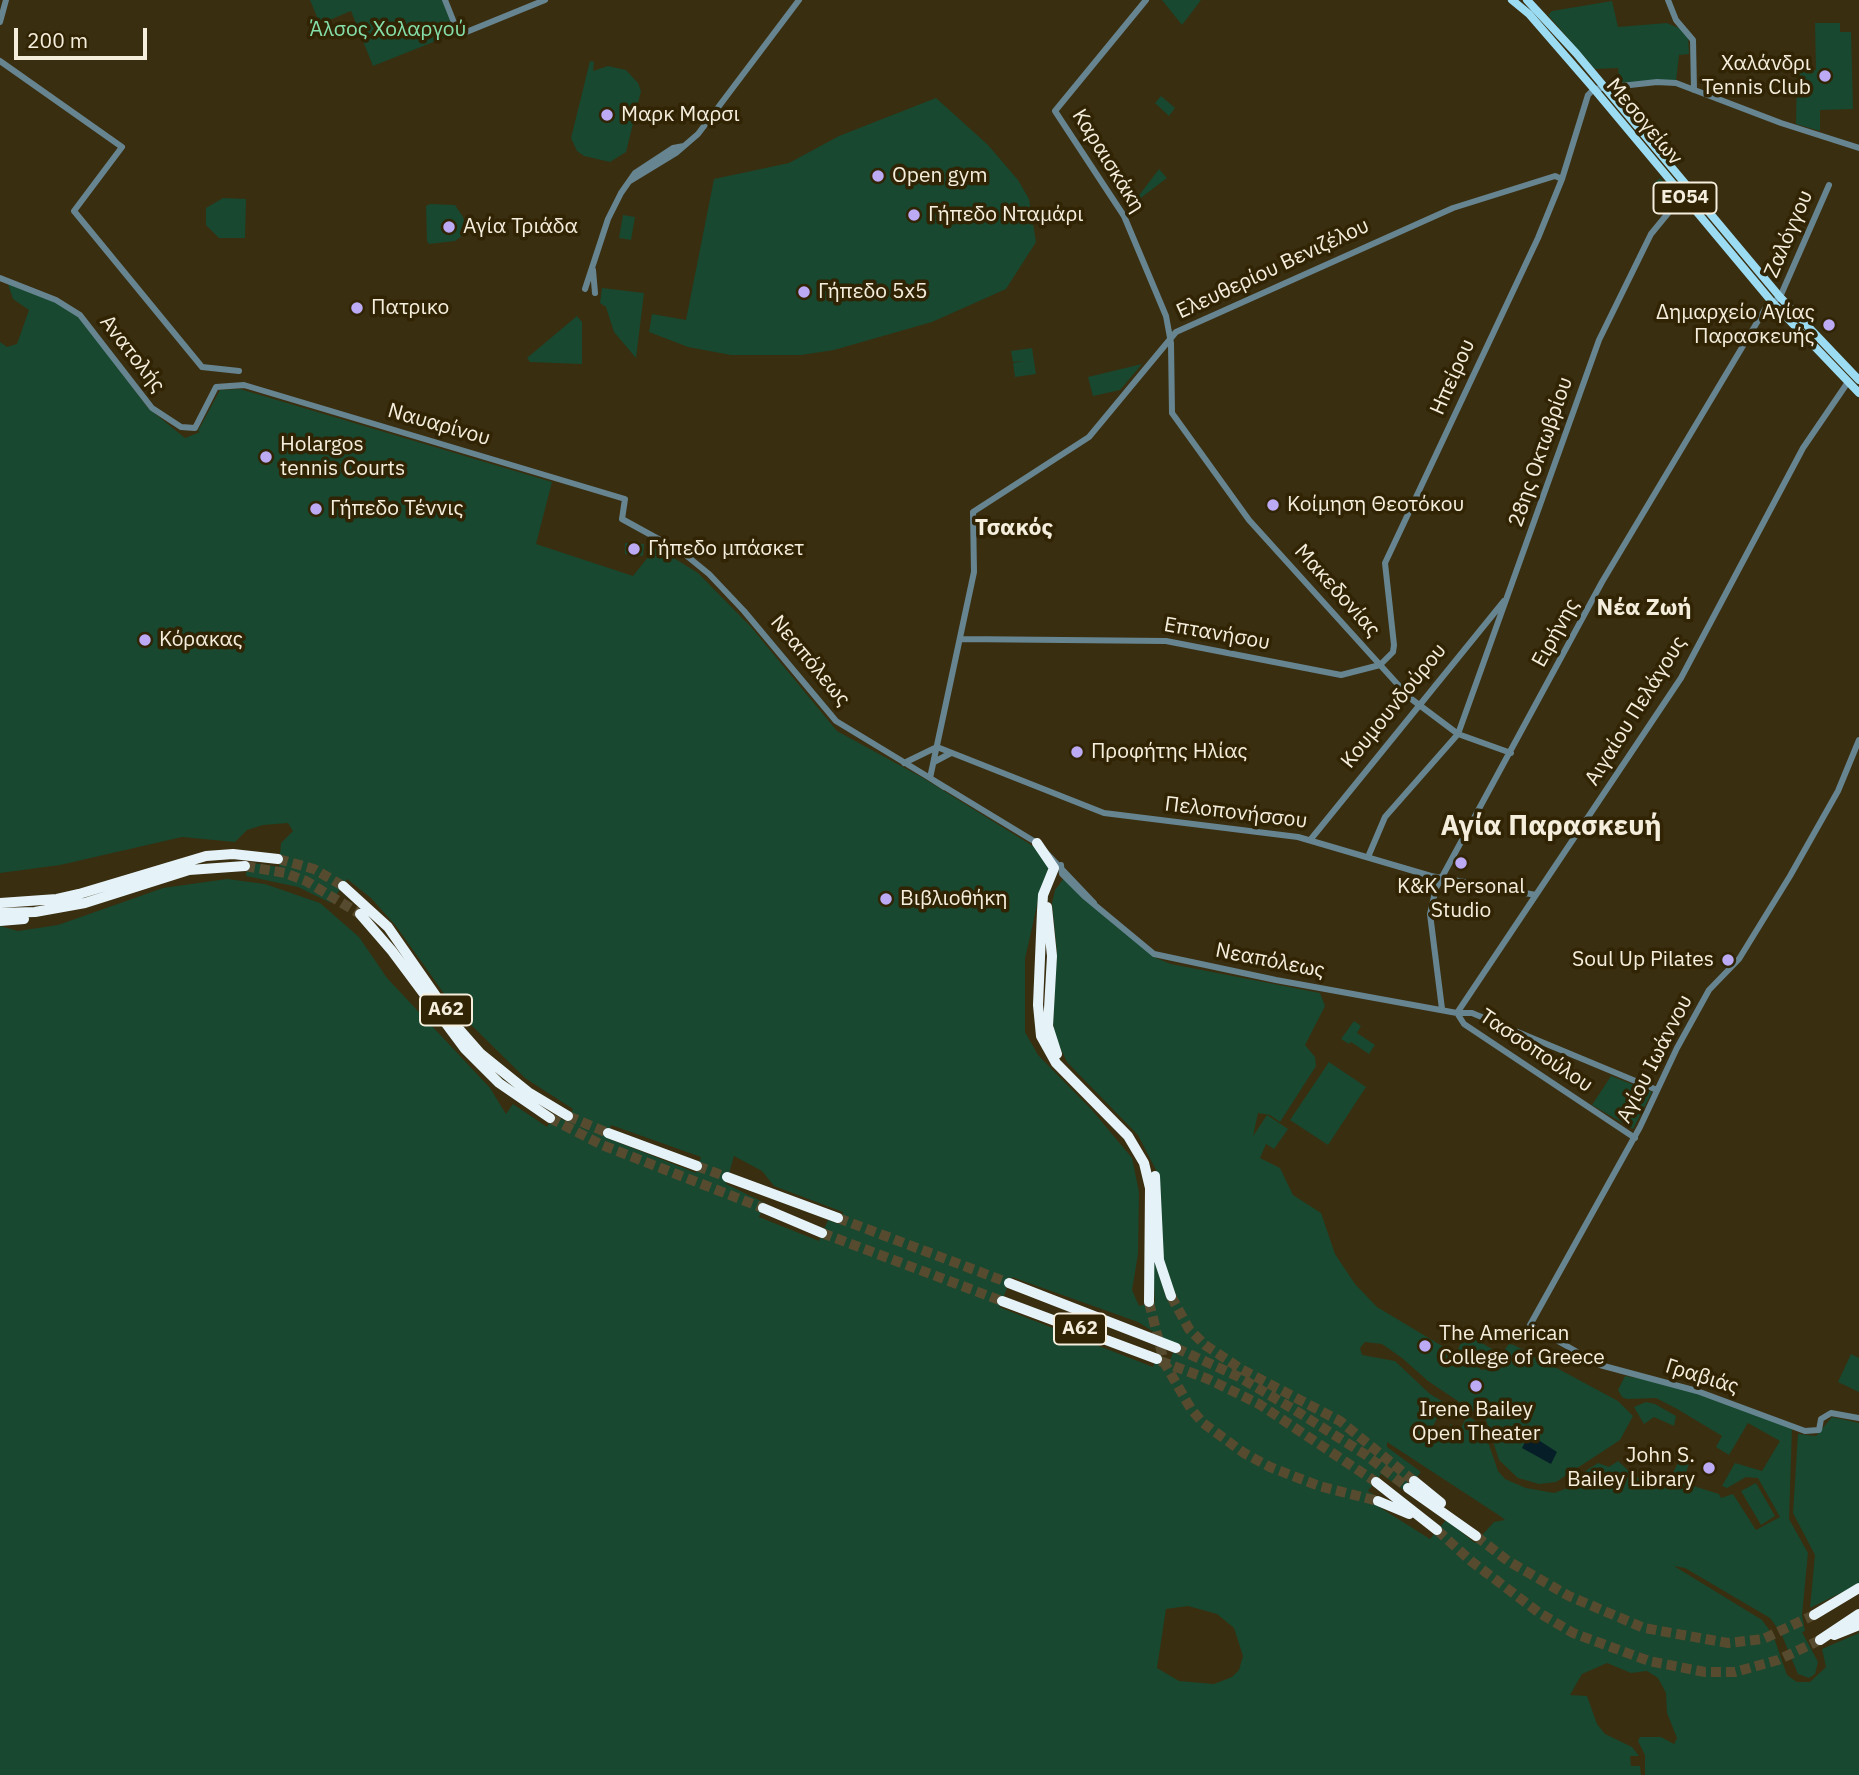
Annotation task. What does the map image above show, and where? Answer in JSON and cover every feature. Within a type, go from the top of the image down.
[{"type":"highway","points":[[1037,843],[1059,872]]},
{"type":"highway","points":[[0,903],[57,899],[206,856],[247,854],[278,859]]},
{"type":"highway","points":[[0,921],[46,916],[189,870],[246,866]]},
{"type":"highway","points":[[1059,872],[1049,889],[1047,900],[1052,956],[1049,1037],[1061,1059],[1133,1133],[1147,1154],[1156,1188],[1159,1259],[1171,1296]]},
{"type":"highway","points":[[1059,872],[1043,895],[1038,1005],[1041,1036],[1060,1068],[1128,1136],[1144,1163],[1150,1193],[1149,1302]]},
{"type":"highway","name":"Α62","points":[[343,886],[388,928],[459,1029],[481,1054],[528,1092],[568,1116]]},
{"type":"highway","points":[[0,896],[57,899]]},
{"type":"highway","points":[[0,913],[35,912],[85,903]]},
{"type":"highway","name":"Α62","points":[[360,915],[387,944],[465,1049],[507,1089],[550,1118]]},
{"type":"highway","points":[[608,1133],[696,1166]]},
{"type":"highway","points":[[727,1177],[838,1218]]},
{"type":"highway","points":[[763,1208],[822,1233]]},
{"type":"highway","name":"Α62","points":[[1009,1283],[1176,1348]]},
{"type":"highway","name":"Α62","points":[[1002,1301],[1157,1359]]},
{"type":"highway","points":[[1376,1482],[1437,1530],[1402,1510],[1378,1501]]},
{"type":"highway","points":[[1411,1484],[1476,1536]]},
{"type":"highway","points":[[1814,1615],[1859,1591]]},
{"type":"highway","points":[[1859,1614],[1820,1640],[1859,1625]]},
{"type":"main road","name":"Μεσογείων","points":[[1512,0],[1529,14],[1599,90],[1780,297],[1859,380]]},
{"type":"main road","name":"Μεσογείων","points":[[1527,0],[1772,302],[1859,393]]},
{"type":"street","points":[[0,22],[6,0]]},
{"type":"street","points":[[445,0],[459,35],[545,0]]},
{"type":"street","points":[[585,289],[608,219],[630,181],[686,145],[718,111],[799,0]]},
{"type":"street","name":"Καραισκάκη","points":[[1147,0],[1057,113],[1124,216],[1166,316],[1172,413]]},
{"type":"street","points":[[1668,0],[1676,20],[1693,40],[1693,90]]},
{"type":"street","points":[[0,61],[122,147],[74,211],[207,369],[236,371],[244,385]]},
{"type":"street","points":[[1599,90],[1664,82],[1859,148]]},
{"type":"street","name":"Ηπείρου","points":[[1380,665],[1392,652],[1394,645],[1385,563],[1535,245],[1562,179],[1586,103],[1599,90]]},
{"type":"street","name":"Ελευθερίου Βενιζέλου","points":[[961,639],[974,572],[973,512],[1089,437],[1169,339],[1356,249],[1453,208],[1555,176],[1562,179]]},
{"type":"street","name":"Ζαλόγγου","points":[[1780,297],[1829,185]]},
{"type":"street","name":"28ης Οκτωβρίου","points":[[1458,734],[1599,340],[1651,234],[1683,195]]},
{"type":"street","points":[[593,268],[595,293]]},
{"type":"street","name":"Ανατολής","points":[[0,278],[56,300],[80,315],[152,408],[181,427],[195,428],[216,387]]},
{"type":"street","name":"Ειρήνης","points":[[1442,1009],[1430,914],[1431,900],[1441,878],[1602,582],[1772,302],[1780,297]]},
{"type":"street","name":"Αιγαίου Πελάγους","points":[[1457,1013],[1681,678],[1804,448],[1848,382]]},
{"type":"street","name":"Ναυαρίνου","points":[[216,387],[244,385],[625,499],[622,519],[676,549]]},
{"type":"street","name":"Μακεδονίας","points":[[1172,413],[1249,520],[1418,705],[1458,734],[1511,753]]},
{"type":"street","name":"Νεαπόλεως","points":[[676,549],[709,574],[744,611],[832,717],[1037,843]]},
{"type":"street","name":"Κουμουνδούρου","points":[[1311,839],[1507,597]]},
{"type":"street","points":[[930,778],[961,639]]},
{"type":"street","name":"Επτανήσου","points":[[961,639],[1166,641],[1341,675],[1380,665]]},
{"type":"street","points":[[1368,857],[1385,817],[1458,734]]},
{"type":"street","name":"Αγίου Ιωάννου","points":[[1530,1325],[1635,1138],[1709,990],[1739,959],[1809,844],[1838,791],[1859,740]]},
{"type":"street","points":[[904,763],[937,747]]},
{"type":"street","name":"Πελοπονήσσου","points":[[937,747],[1104,813],[1311,839],[1441,878],[1536,895]]},
{"type":"street","points":[[934,762],[951,753]]},
{"type":"street","name":"Νεαπόλεως","points":[[1059,872],[1150,952],[1163,958],[1457,1013],[1472,1013],[1657,1090]]},
{"type":"street","name":"Τασσοπούλου","points":[[1457,1013],[1464,1024],[1635,1138]]},
{"type":"street","name":"Γραβιάς","points":[[1530,1325],[1600,1365],[1697,1391],[1805,1431],[1819,1430],[1821,1419],[1831,1413],[1859,1418]]},
{"type":"green space","name":"Άλσος Χολαργού","points":[[310,0],[442,0],[456,33],[373,66],[351,11],[320,24]]},
{"type":"green space","points":[[1162,0],[1201,0],[1182,25]]},
{"type":"green space","points":[[1612,1],[1618,27],[1667,23],[1681,29],[1688,36],[1689,54],[1679,55],[1676,81],[1620,84],[1618,68],[1595,69],[1548,15],[1552,11]]},
{"type":"green space","name":"Χαλάνδρι Tennis Club","points":[[1815,23],[1840,23],[1840,32],[1851,32],[1853,109],[1820,110],[1820,131],[1796,124],[1797,72],[1816,70]]},
{"type":"green space","points":[[590,61],[594,62],[593,71],[608,66],[626,70],[638,83],[641,91],[626,152],[610,162],[584,156],[577,151],[571,138]]},
{"type":"green space","points":[[1161,96],[1175,108],[1169,116],[1155,103]]},
{"type":"green space","points":[[936,98],[988,145],[1018,180],[1029,199],[1036,242],[1006,289],[932,322],[834,350],[801,355],[731,355],[688,347],[649,332],[652,314],[686,320],[714,179],[789,163],[839,136]]},
{"type":"green space","points":[[1159,169],[1167,178],[1138,200],[1137,198]]},
{"type":"green space","points":[[1660,178],[1678,197],[1669,205],[1653,189],[1653,184]]},
{"type":"green space","points":[[223,198],[246,199],[245,238],[219,238],[206,225],[206,208]]},
{"type":"green space","points":[[455,205],[463,217],[467,232],[455,241],[429,244],[426,206]]},
{"type":"green space","points":[[623,215],[635,217],[631,240],[619,238]]},
{"type":"green space","points":[[8,284],[55,301],[77,314],[148,408],[185,438],[200,432],[198,431],[220,390],[240,389],[552,482],[536,544],[633,576],[656,547],[698,573],[751,627],[837,731],[923,778],[1036,848],[1051,865],[1039,896],[1025,959],[1025,1032],[1038,1055],[1092,1110],[1132,1158],[1139,1192],[1138,1254],[1132,1290],[1139,1306],[1155,1302],[1152,1251],[1166,1297],[1168,1300],[1176,1295],[1163,1263],[1158,1174],[1138,1135],[1067,1062],[1055,1037],[1053,1022],[1057,951],[1052,903],[1055,890],[1064,878],[1156,958],[1171,964],[1320,993],[1325,1006],[1305,1045],[1315,1057],[1316,1066],[1280,1122],[1270,1115],[1258,1113],[1253,1136],[1267,1115],[1288,1129],[1274,1149],[1266,1144],[1260,1158],[1280,1168],[1293,1195],[1321,1213],[1335,1254],[1355,1284],[1377,1307],[1482,1370],[1491,1368],[1458,1349],[1466,1334],[1499,1353],[1492,1367],[1509,1344],[1514,1345],[1618,1401],[1633,1416],[1620,1440],[1556,1482],[1539,1484],[1518,1478],[1499,1460],[1486,1420],[1428,1381],[1402,1358],[1382,1344],[1365,1342],[1360,1348],[1362,1355],[1395,1361],[1430,1394],[1445,1403],[1433,1426],[1445,1432],[1451,1424],[1455,1429],[1461,1428],[1467,1416],[1474,1420],[1486,1436],[1498,1471],[1505,1479],[1526,1488],[1554,1493],[1573,1486],[1573,1479],[1598,1463],[1609,1467],[1618,1461],[1630,1472],[1630,1477],[1642,1478],[1647,1471],[1667,1482],[1690,1485],[1719,1494],[1721,1498],[1733,1494],[1756,1530],[1780,1517],[1758,1478],[1746,1477],[1727,1488],[1722,1486],[1735,1463],[1762,1471],[1780,1441],[1748,1423],[1729,1455],[1716,1447],[1722,1436],[1679,1410],[1656,1398],[1627,1399],[1622,1397],[1618,1390],[1625,1376],[1648,1380],[1696,1393],[1792,1428],[1789,1519],[1808,1553],[1802,1615],[1805,1631],[1802,1632],[1818,1662],[1815,1674],[1809,1678],[1798,1674],[1781,1633],[1770,1618],[1685,1568],[1674,1566],[1762,1620],[1773,1635],[1787,1675],[1797,1682],[1810,1682],[1826,1667],[1822,1649],[1859,1633],[1859,1775],[1645,1775],[1645,1755],[1638,1741],[1640,1737],[1661,1737],[1674,1744],[1677,1738],[1667,1713],[1666,1693],[1658,1678],[1647,1671],[1631,1673],[1607,1663],[1582,1674],[1570,1695],[1587,1696],[1597,1724],[1605,1734],[1632,1747],[1639,1756],[1630,1756],[1631,1766],[1640,1766],[1641,1775],[0,1775],[0,926],[18,931],[58,925],[163,888],[227,879],[265,884],[320,903],[359,937],[387,978],[490,1088],[506,1114],[513,1104],[547,1127],[554,1116],[568,1122],[573,1109],[525,1078],[455,1009],[396,926],[371,898],[347,879],[331,903],[298,887],[246,876],[247,862],[279,867],[281,843],[293,831],[288,823],[263,825],[247,830],[235,842],[182,837],[60,865],[0,873],[0,342],[7,347],[17,344],[29,310],[13,299]],"holes":[[[611,1125],[701,1157],[696,1173],[607,1138]],[[734,1156],[762,1171],[774,1186],[843,1212],[838,1224],[828,1220],[819,1241],[759,1217],[765,1203],[726,1184]],[[1012,1277],[1138,1322],[1176,1346],[1170,1360],[1158,1355],[1153,1367],[999,1307]],[[1387,1442],[1505,1520],[1494,1522],[1475,1543],[1446,1520],[1430,1539],[1376,1505],[1379,1498],[1368,1491],[1381,1474],[1405,1491],[1421,1472],[1387,1447]],[[1188,1606],[1217,1614],[1234,1628],[1243,1656],[1239,1670],[1232,1677],[1214,1684],[1179,1681],[1157,1668],[1166,1609]]]},
{"type":"green space","points":[[602,288],[644,293],[636,358],[614,332],[606,307],[600,303]]},
{"type":"green space","points":[[577,316],[582,322],[582,364],[530,362],[527,358]]},
{"type":"green space","points":[[1032,348],[1036,374],[1015,377],[1013,363],[1024,361],[1013,362],[1011,351]]},
{"type":"green space","points":[[1142,364],[1120,390],[1093,396],[1088,377]]},
{"type":"green space","name":"Γήπεδο μπάσκετ","points":[[625,543],[644,544],[643,556],[625,554]]},
{"type":"green space","points":[[1354,1021],[1361,1026],[1357,1033],[1375,1045],[1369,1054],[1341,1039]]},
{"type":"green space","points":[[1329,1062],[1366,1087],[1328,1145],[1290,1120]]},
{"type":"green space","points":[[1611,1076],[1652,1092],[1633,1129],[1592,1105]]},
{"type":"green space","points":[[1851,1354],[1859,1358],[1859,1392],[1838,1382]]},
{"type":"green space","points":[[1646,1402],[1676,1416],[1674,1426],[1654,1417],[1644,1424],[1634,1407]]},
{"type":"green space","points":[[1832,1417],[1859,1423],[1859,1584],[1810,1608],[1815,1555],[1793,1513],[1798,1434],[1816,1436]]},
{"type":"green space","points":[[1682,1455],[1690,1460],[1685,1476],[1672,1475]]},
{"type":"green space","points":[[1756,1483],[1775,1516],[1761,1525],[1741,1491]]},
{"type":"water","points":[[1529,1434],[1557,1452],[1551,1464],[1522,1448]]},
{"type":"tunnel","points":[[278,859],[314,869],[343,886]]},
{"type":"tunnel","points":[[245,866],[285,873],[306,881],[360,914]]},
{"type":"tunnel","points":[[568,1116],[608,1133]]},
{"type":"tunnel","points":[[550,1118],[602,1145],[763,1208]]},
{"type":"tunnel","points":[[697,1166],[727,1177]]},
{"type":"tunnel","points":[[838,1218],[1009,1283]]},
{"type":"tunnel","points":[[822,1233],[1002,1301]]},
{"type":"tunnel","points":[[1171,1296],[1189,1329],[1205,1345],[1241,1369],[1340,1421],[1414,1481]]},
{"type":"tunnel","points":[[1149,1302],[1164,1362],[1191,1409],[1203,1423],[1244,1453],[1270,1467],[1319,1486],[1378,1501]]},
{"type":"tunnel","points":[[1176,1348],[1239,1377],[1293,1409],[1366,1455],[1408,1488]]},
{"type":"tunnel","points":[[1160,1361],[1208,1379],[1259,1404],[1376,1482]]},
{"type":"tunnel","points":[[1437,1530],[1471,1561],[1538,1612],[1573,1633],[1649,1661],[1705,1672],[1735,1672],[1778,1660],[1820,1640]]},
{"type":"tunnel","points":[[1476,1536],[1508,1561],[1569,1596],[1644,1628],[1728,1643],[1763,1639],[1814,1615]]},
{"type":"place","name":"Χαλάνδρι Tennis Club","points":[[1825,76]]},
{"type":"place","name":"Μαρκ Μαρσι","points":[[607,115]]},
{"type":"place","name":"Open gym","points":[[878,176]]},
{"type":"place","name":"Γήπεδο Νταμάρι","points":[[914,215]]},
{"type":"place","name":"Αγία Τριάδα","points":[[449,227]]},
{"type":"place","name":"Γήπεδο 5x5","points":[[804,292]]},
{"type":"place","name":"Πατρικο","points":[[357,308]]},
{"type":"place","name":"Δημαρχείο Αγίας Παρασκευής","points":[[1829,325]]},
{"type":"place","name":"Holargos tennis Courts","points":[[266,457]]},
{"type":"place","name":"Κοίμηση Θεοτόκου","points":[[1273,505]]},
{"type":"place","name":"Γήπεδο Τέννις","points":[[316,509]]},
{"type":"place","name":"Γήπεδο μπάσκετ","points":[[634,549]]},
{"type":"place","name":"Κόρακας","points":[[145,640]]},
{"type":"place","name":"Προφήτης Ηλίας","points":[[1077,752]]},
{"type":"place","name":"K&K Personal Studio","points":[[1461,863]]},
{"type":"place","name":"Βιβλιοθήκη","points":[[886,899]]},
{"type":"place","name":"Soul Up Pilates","points":[[1728,960]]},
{"type":"place","name":"The American College of Greece","points":[[1425,1346]]},
{"type":"place","name":"Irene Bailey Open Theater","points":[[1476,1386]]},
{"type":"place","name":"John S. Bailey Library","points":[[1709,1468]]},
{"type":"district","name":"Τσακός","points":[[1014,528]]},
{"type":"district","name":"Νέα Ζωή","points":[[1644,608]]},
{"type":"district","name":"Αγία Παρασκευή","points":[[1551,827]]}]
